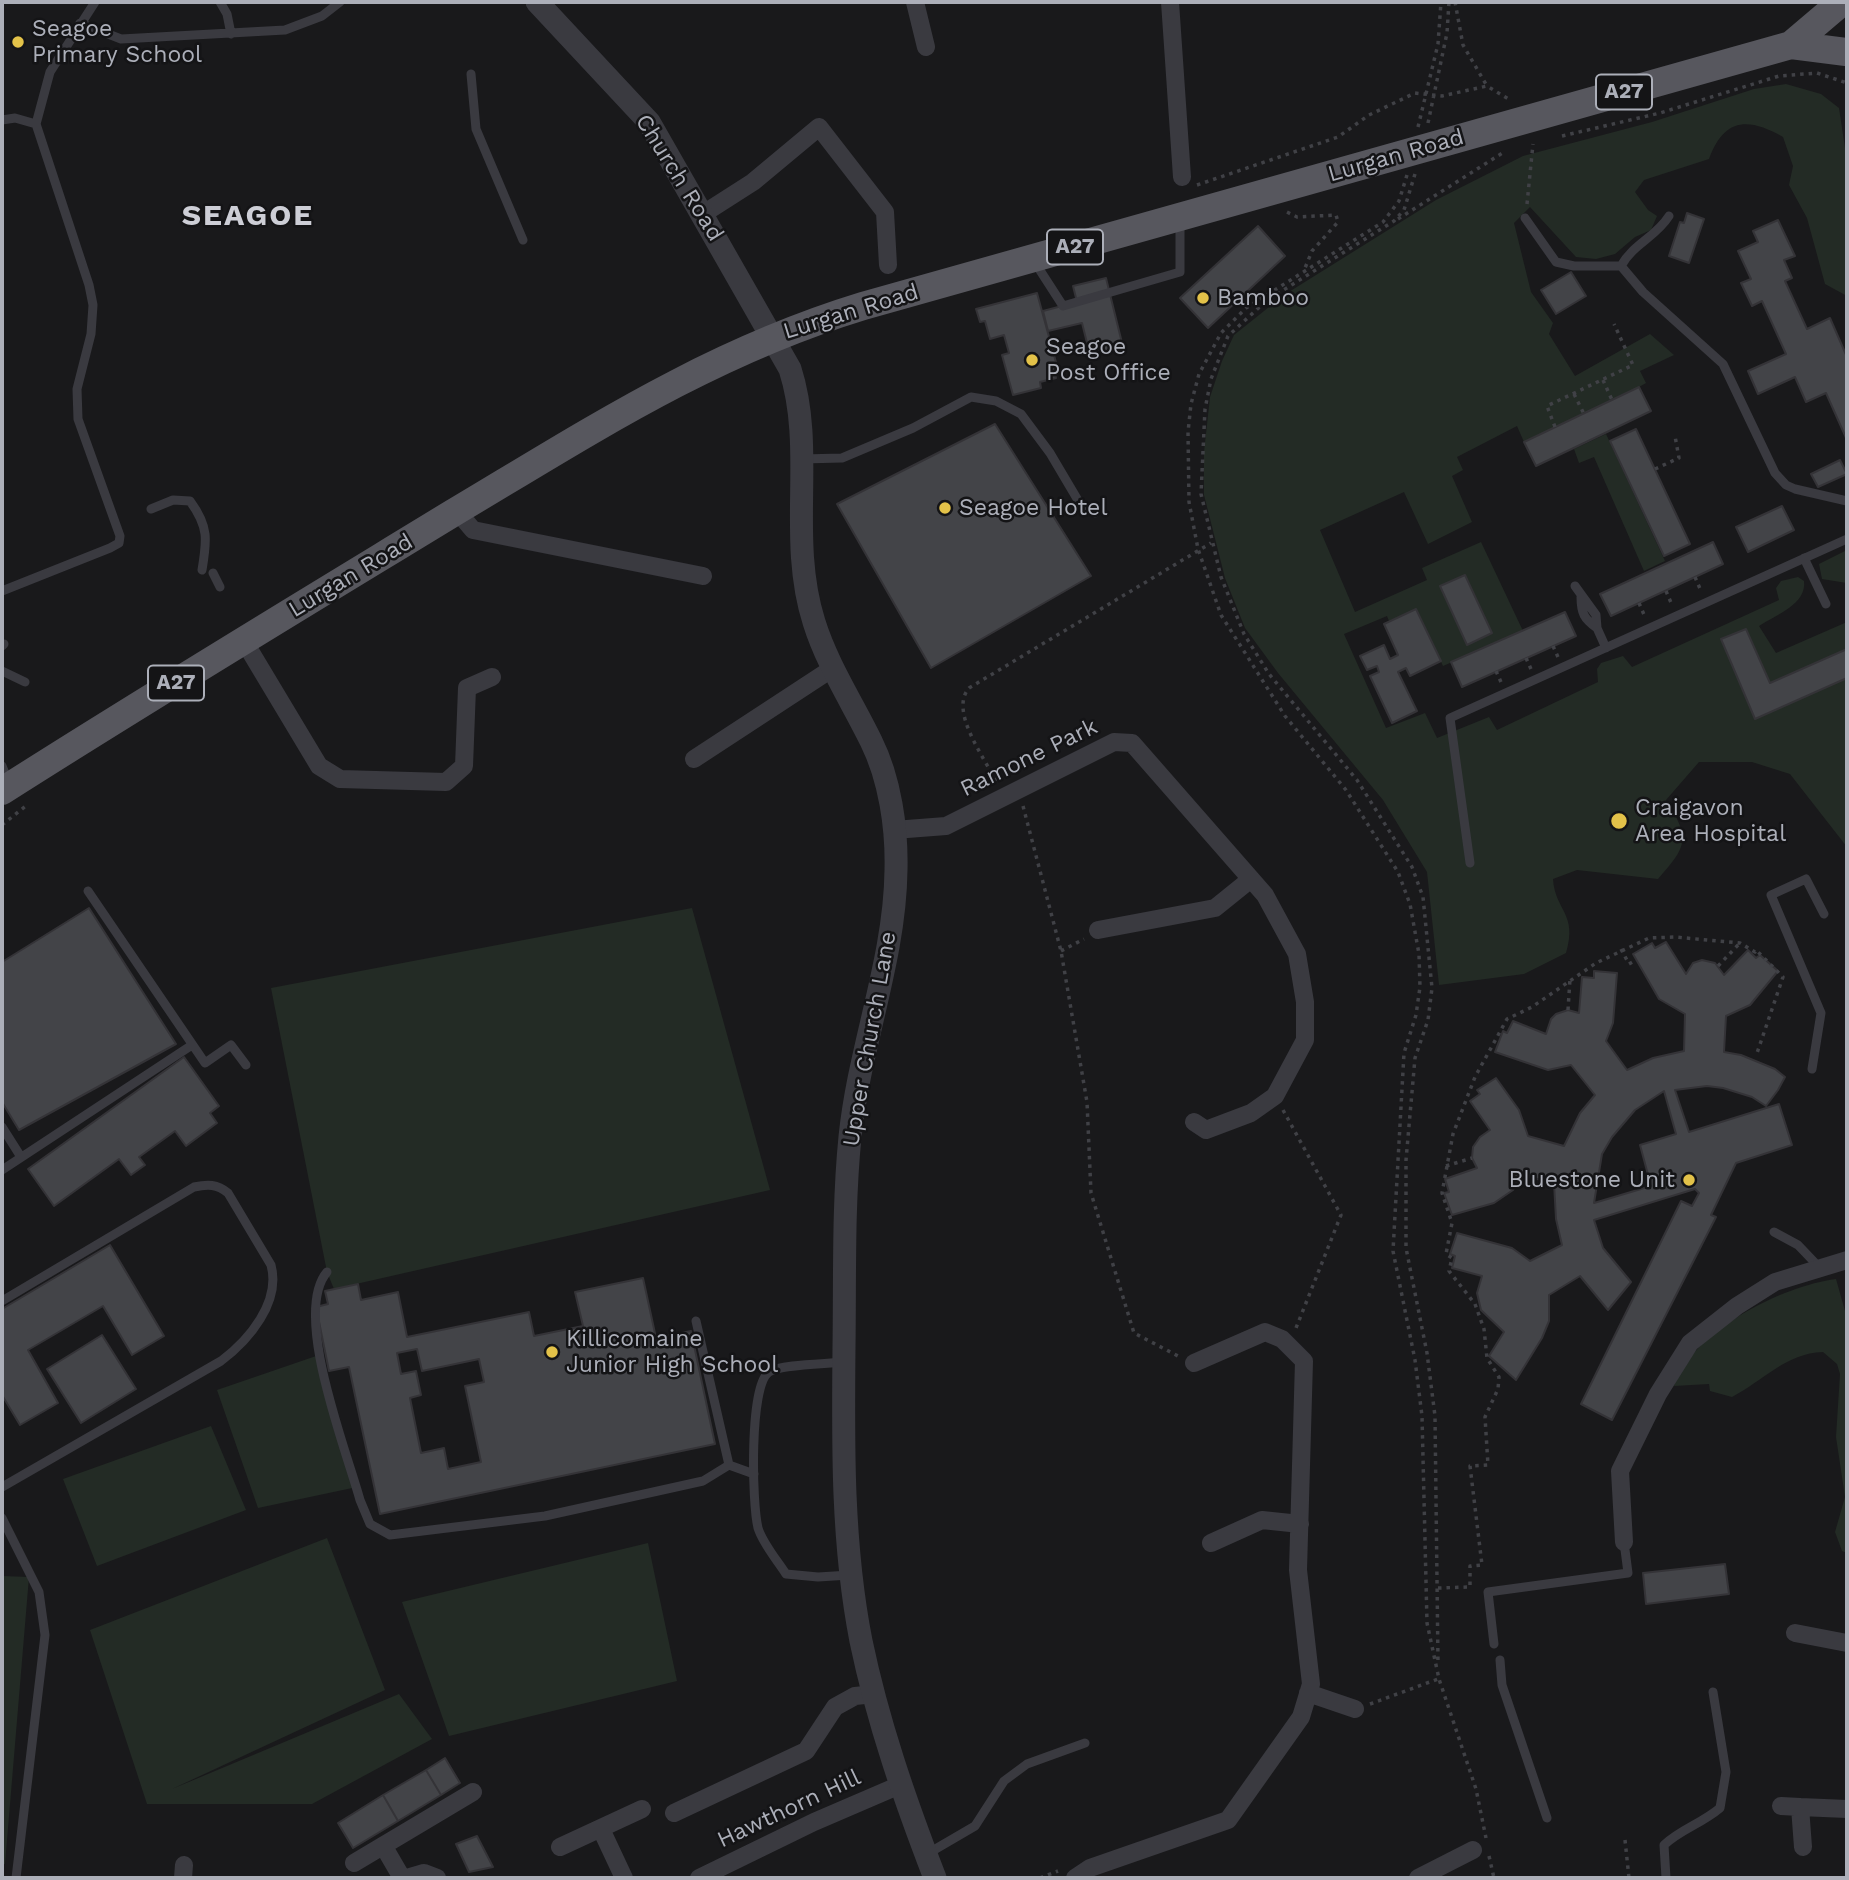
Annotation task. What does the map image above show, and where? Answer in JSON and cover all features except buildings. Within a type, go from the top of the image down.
[{"type":"main road","name":"A27","points":[[1791,45],[1840,3]]},
{"type":"main road","name":"A27","points":[[1840,3],[1833,18],[1834,33],[1847,52]]},
{"type":"main road","name":"A27","points":[[1791,45],[1847,52]]},
{"type":"main road","name":"Lurgan Road","points":[[4,781],[244,641],[666,386],[774,337],[863,306],[1180,219],[1458,138],[1527,135],[1791,45]]},
{"type":"street","name":"Church Road","points":[[537,2],[649,122],[774,337]]},
{"type":"street","points":[[915,2],[926,47]]},
{"type":"street","points":[[1170,2],[1189,181]]},
{"type":"street","points":[[703,214],[753,182],[819,127],[885,212],[888,265]]},
{"type":"street","name":"Upper Church Lane","points":[[774,337],[790,369],[800,399],[799,532],[804,578],[814,622],[833,668],[873,744],[887,788],[894,830],[897,870],[893,910],[850,1136],[844,1362],[844,1496],[861,1639],[874,1694],[900,1785],[935,1878]]},
{"type":"street","points":[[457,511],[473,530],[703,576]]},
{"type":"street","points":[[244,641],[319,766],[340,779],[446,782],[464,766],[467,688],[492,677]]},
{"type":"street","points":[[694,759],[833,668]]},
{"type":"street","name":"Ramone Park","points":[[894,830],[946,826],[1114,743],[1132,743],[1265,895],[1297,954],[1306,1002],[1305,1040],[1275,1096],[1251,1113],[1206,1130],[1194,1122]]},
{"type":"street","points":[[1098,930],[1215,908],[1251,879]]},
{"type":"street","points":[[1624,1542],[1620,1471],[1658,1394],[1690,1343],[1737,1306],[1775,1282],[1847,1260]]},
{"type":"street","points":[[1075,1878],[1090,1868],[1228,1820],[1301,1717],[1311,1684],[1298,1570],[1304,1362],[1282,1339],[1265,1332],[1194,1363]]},
{"type":"street","points":[[1211,1543],[1262,1520],[1300,1524]]},
{"type":"street","points":[[1795,1633],[1847,1643]]},
{"type":"street","points":[[1308,1693],[1355,1709]]},
{"type":"street","points":[[674,1813],[736,1777],[806,1751],[835,1707],[855,1696],[874,1694]]},
{"type":"street","name":"Hawthorn Hill","points":[[699,1878],[814,1822],[900,1785]]},
{"type":"street","points":[[354,1863],[473,1793]]},
{"type":"street","points":[[1781,1806],[1847,1809]]},
{"type":"street","points":[[1800,1807],[1803,1847]]},
{"type":"street","points":[[560,1847],[642,1809]]},
{"type":"street","points":[[601,1829],[624,1878]]},
{"type":"street","points":[[384,1847],[405,1878],[424,1873],[437,1878]]},
{"type":"street","points":[[1418,1878],[1483,1848]]},
{"type":"lane","points":[[2,591],[110,548],[119,543],[121,536],[78,419],[77,389],[91,334],[93,305],[89,285],[36,124],[50,72],[95,2]]},
{"type":"lane","points":[[220,2],[227,14],[231,34]]},
{"type":"lane","points":[[80,23],[121,39],[285,30],[322,16],[340,2]]},
{"type":"lane","points":[[471,74],[476,129],[523,240]]},
{"type":"lane","points":[[2,120],[15,118],[36,124]]},
{"type":"lane","points":[[1621,266],[1638,244],[1658,233],[1669,216]]},
{"type":"lane","points":[[1525,218],[1556,262],[1574,266],[1621,266],[1643,292],[1723,364],[1775,473],[1786,485],[1847,501]]},
{"type":"lane","points":[[1033,259],[1063,306],[1180,272],[1180,219]]},
{"type":"lane","points":[[800,459],[842,458],[913,428],[971,397],[996,401],[1021,414],[1079,502],[1086,510],[1095,513]]},
{"type":"lane","points":[[151,509],[173,500],[190,501],[204,520],[206,542],[202,570]]},
{"type":"lane","points":[[1470,863],[1450,718],[1847,539]]},
{"type":"lane","points":[[1804,558],[1826,604]]},
{"type":"lane","points":[[213,573],[220,587]]},
{"type":"lane","points":[[1576,586],[1581,597],[1581,610],[1586,620],[1597,628],[1605,648]]},
{"type":"lane","points":[[2,671],[25,682]]},
{"type":"lane","points":[[1812,1069],[1821,1013],[1771,895],[1806,878],[1824,914]]},
{"type":"lane","points":[[88,891],[205,1063],[231,1045],[246,1065]]},
{"type":"lane","points":[[2,1170],[192,1045]]},
{"type":"lane","points":[[2,1127],[21,1157]]},
{"type":"lane","points":[[2,1301],[194,1187],[207,1184],[219,1186],[228,1193],[271,1265],[274,1277],[273,1291],[264,1310],[239,1347],[2,1487]]},
{"type":"lane","points":[[1774,1232],[1798,1245],[1819,1267]]},
{"type":"lane","points":[[327,1272],[318,1283],[315,1300],[315,1340],[360,1500],[370,1524],[390,1535],[545,1516],[703,1481],[729,1465]]},
{"type":"lane","points":[[696,1321],[729,1465]]},
{"type":"lane","points":[[844,1362],[771,1370],[760,1381],[756,1400],[754,1474],[758,1529],[786,1573],[818,1577],[852,1575]]},
{"type":"lane","points":[[729,1465],[754,1474]]},
{"type":"lane","points":[[2,1518],[39,1592],[45,1634],[16,1878]]},
{"type":"lane","points":[[1494,1644],[1488,1592],[1628,1573],[1624,1542]]},
{"type":"lane","points":[[1500,1660],[1502,1685],[1547,1818]]},
{"type":"lane","points":[[1665,1878],[1664,1845],[1676,1834],[1700,1825],[1720,1808],[1726,1772],[1713,1692]]},
{"type":"lane","points":[[926,1855],[975,1826],[1004,1781],[1027,1764],[1085,1743]]},
{"type":"path","points":[[1426,129],[1447,33],[1449,2]]},
{"type":"path","points":[[1455,2],[1463,45],[1487,86]]},
{"type":"path","points":[[1559,137],[1682,107],[1779,76],[1817,73],[1847,83]]},
{"type":"path","points":[[1189,181],[1338,136],[1415,93],[1434,95],[1487,86],[1499,90],[1515,103],[1527,135],[1525,218]]},
{"type":"path","points":[[1527,135],[1546,140]]},
{"type":"path","points":[[1494,1878],[1483,1848],[1476,1789],[1439,1679],[1427,1623],[1422,1416],[1415,1360],[1393,1251],[1404,1053],[1416,1014],[1420,987],[1419,954],[1410,904],[1398,872],[1346,790],[1284,716],[1235,642],[1208,585],[1198,549],[1189,502],[1187,465],[1191,404],[1199,374],[1221,333],[1246,308],[1305,273],[1362,244],[1514,145]]},
{"type":"path","points":[[1394,221],[1407,202],[1418,162]]},
{"type":"path","points":[[1282,209],[1297,217],[1336,215],[1338,222],[1312,251],[1305,273],[1243,320],[1228,337],[1211,379],[1200,468],[1201,494],[1211,542],[1232,608],[1244,634],[1269,674],[1357,780],[1412,867],[1423,897],[1432,988],[1428,1020],[1415,1058],[1406,1160],[1406,1248],[1427,1353],[1435,1416],[1438,1671]]},
{"type":"path","points":[[1383,222],[1394,221]]},
{"type":"path","points":[[1555,427],[1547,406],[1633,365],[1614,324]]},
{"type":"path","points":[[1603,380],[1612,400]]},
{"type":"path","points":[[1574,394],[1584,414]]},
{"type":"path","points":[[1655,469],[1679,458],[1675,436]]},
{"type":"path","points":[[1194,1363],[1143,1339],[1134,1333],[1128,1324],[1091,1193],[1087,1102],[1061,951],[1012,794],[963,717],[960,704],[964,694],[982,678],[1211,542]]},
{"type":"path","points":[[1061,951],[1074,947],[1098,930]]},
{"type":"path","points":[[1438,1588],[1470,1587],[1470,1566],[1482,1565],[1470,1466],[1488,1465],[1485,1417],[1498,1389],[1499,1377],[1486,1358],[1483,1317],[1463,1286],[1449,1271],[1452,1258],[1446,1254],[1452,1223],[1442,1193],[1446,1166],[1464,1101],[1507,1019],[1532,1007],[1570,979],[1621,949],[1649,938],[1675,937],[1741,943],[1755,952],[1756,950],[1783,977],[1756,1056]]},
{"type":"path","points":[[1718,966],[1741,943]]},
{"type":"path","points":[[1621,949],[1629,964],[1636,960]]},
{"type":"path","points":[[1568,1010],[1570,979]]},
{"type":"path","points":[[1275,1096],[1340,1214],[1289,1347]]},
{"type":"path","points":[[1446,1166],[1472,1158]]},
{"type":"path","points":[[1355,1709],[1439,1679]]},
{"type":"path","points":[[1625,1840],[1629,1878]]},
{"type":"shaded area","points":[[1786,84],[1821,94],[1839,108],[1847,161],[1847,296],[1825,284],[1807,218],[1789,185],[1793,166],[1783,137],[1759,126],[1738,125],[1722,135],[1709,159],[1644,180],[1635,192],[1648,210],[1657,216],[1651,230],[1635,237],[1615,254],[1596,259],[1576,257],[1530,207],[1514,223],[1531,292],[1553,323],[1549,334],[1575,376],[1650,334],[1674,355],[1640,371],[1646,383],[1524,442],[1517,426],[1457,457],[1463,470],[1452,476],[1472,522],[1428,544],[1404,492],[1320,530],[1355,612],[1427,580],[1422,568],[1481,542],[1523,631],[1443,666],[1416,609],[1389,621],[1387,616],[1344,634],[1386,728],[1425,713],[1437,738],[1489,717],[1497,730],[1598,682],[1597,669],[1601,663],[1623,656],[1632,667],[1779,600],[1776,588],[1781,581],[1798,577],[1804,581],[1801,596],[1789,608],[1759,626],[1776,653],[1847,622],[1847,847],[1790,774],[1752,762],[1699,762],[1666,800],[1679,824],[1682,842],[1675,858],[1658,879],[1577,870],[1553,879],[1568,920],[1569,940],[1566,953],[1524,974],[1439,985],[1427,872],[1383,800],[1278,673],[1245,628],[1225,578],[1204,495],[1204,452],[1210,397],[1222,361],[1234,335],[1284,295],[1436,200],[1523,156],[1652,122],[1754,89]]},
{"type":"shaded area","points":[[1606,434],[1665,561],[1644,571],[1594,457],[1579,463],[1574,449]]},
{"type":"shaded area","points":[[1847,550],[1847,583],[1822,579],[1819,564]]},
{"type":"shaded area","points":[[692,908],[770,1190],[334,1289],[327,1272],[271,988]]},
{"type":"shaded area","points":[[1836,1279],[1847,1318],[1847,1553],[1842,1551],[1835,1532],[1845,1497],[1836,1437],[1840,1374],[1837,1364],[1823,1352],[1798,1357],[1732,1397],[1710,1391],[1709,1384],[1674,1386],[1684,1366],[1699,1347],[1742,1314],[1790,1291]]},
{"type":"shaded area","points":[[319,1355],[357,1487],[258,1508],[217,1390]]},
{"type":"shaded area","points":[[211,1426],[246,1510],[97,1566],[63,1479]]},
{"type":"shaded area","points":[[327,1538],[385,1690],[172,1789],[399,1694],[432,1739],[312,1804],[147,1804],[90,1630]]},
{"type":"shaded area","points":[[648,1543],[677,1681],[449,1736],[402,1602]]},
{"type":"shaded area","points":[[2,1576],[29,1577],[5,1864],[2,1864]]},
{"type":"place","name":"Seagoe Primary School","points":[[18,42]]},
{"type":"place","name":"Bamboo","points":[[1203,298]]},
{"type":"place","name":"Seagoe Post Office","points":[[1032,360]]},
{"type":"place","name":"Seagoe Hotel","points":[[945,508]]},
{"type":"place","name":"Craigavon Area Hospital","points":[[1619,821]]},
{"type":"place","name":"Bluestone Unit","points":[[1689,1180]]},
{"type":"place","name":"Killicomaine Junior High School","points":[[552,1352]]},
{"type":"district","name":"SEAGOE","points":[[248,216]]}]
